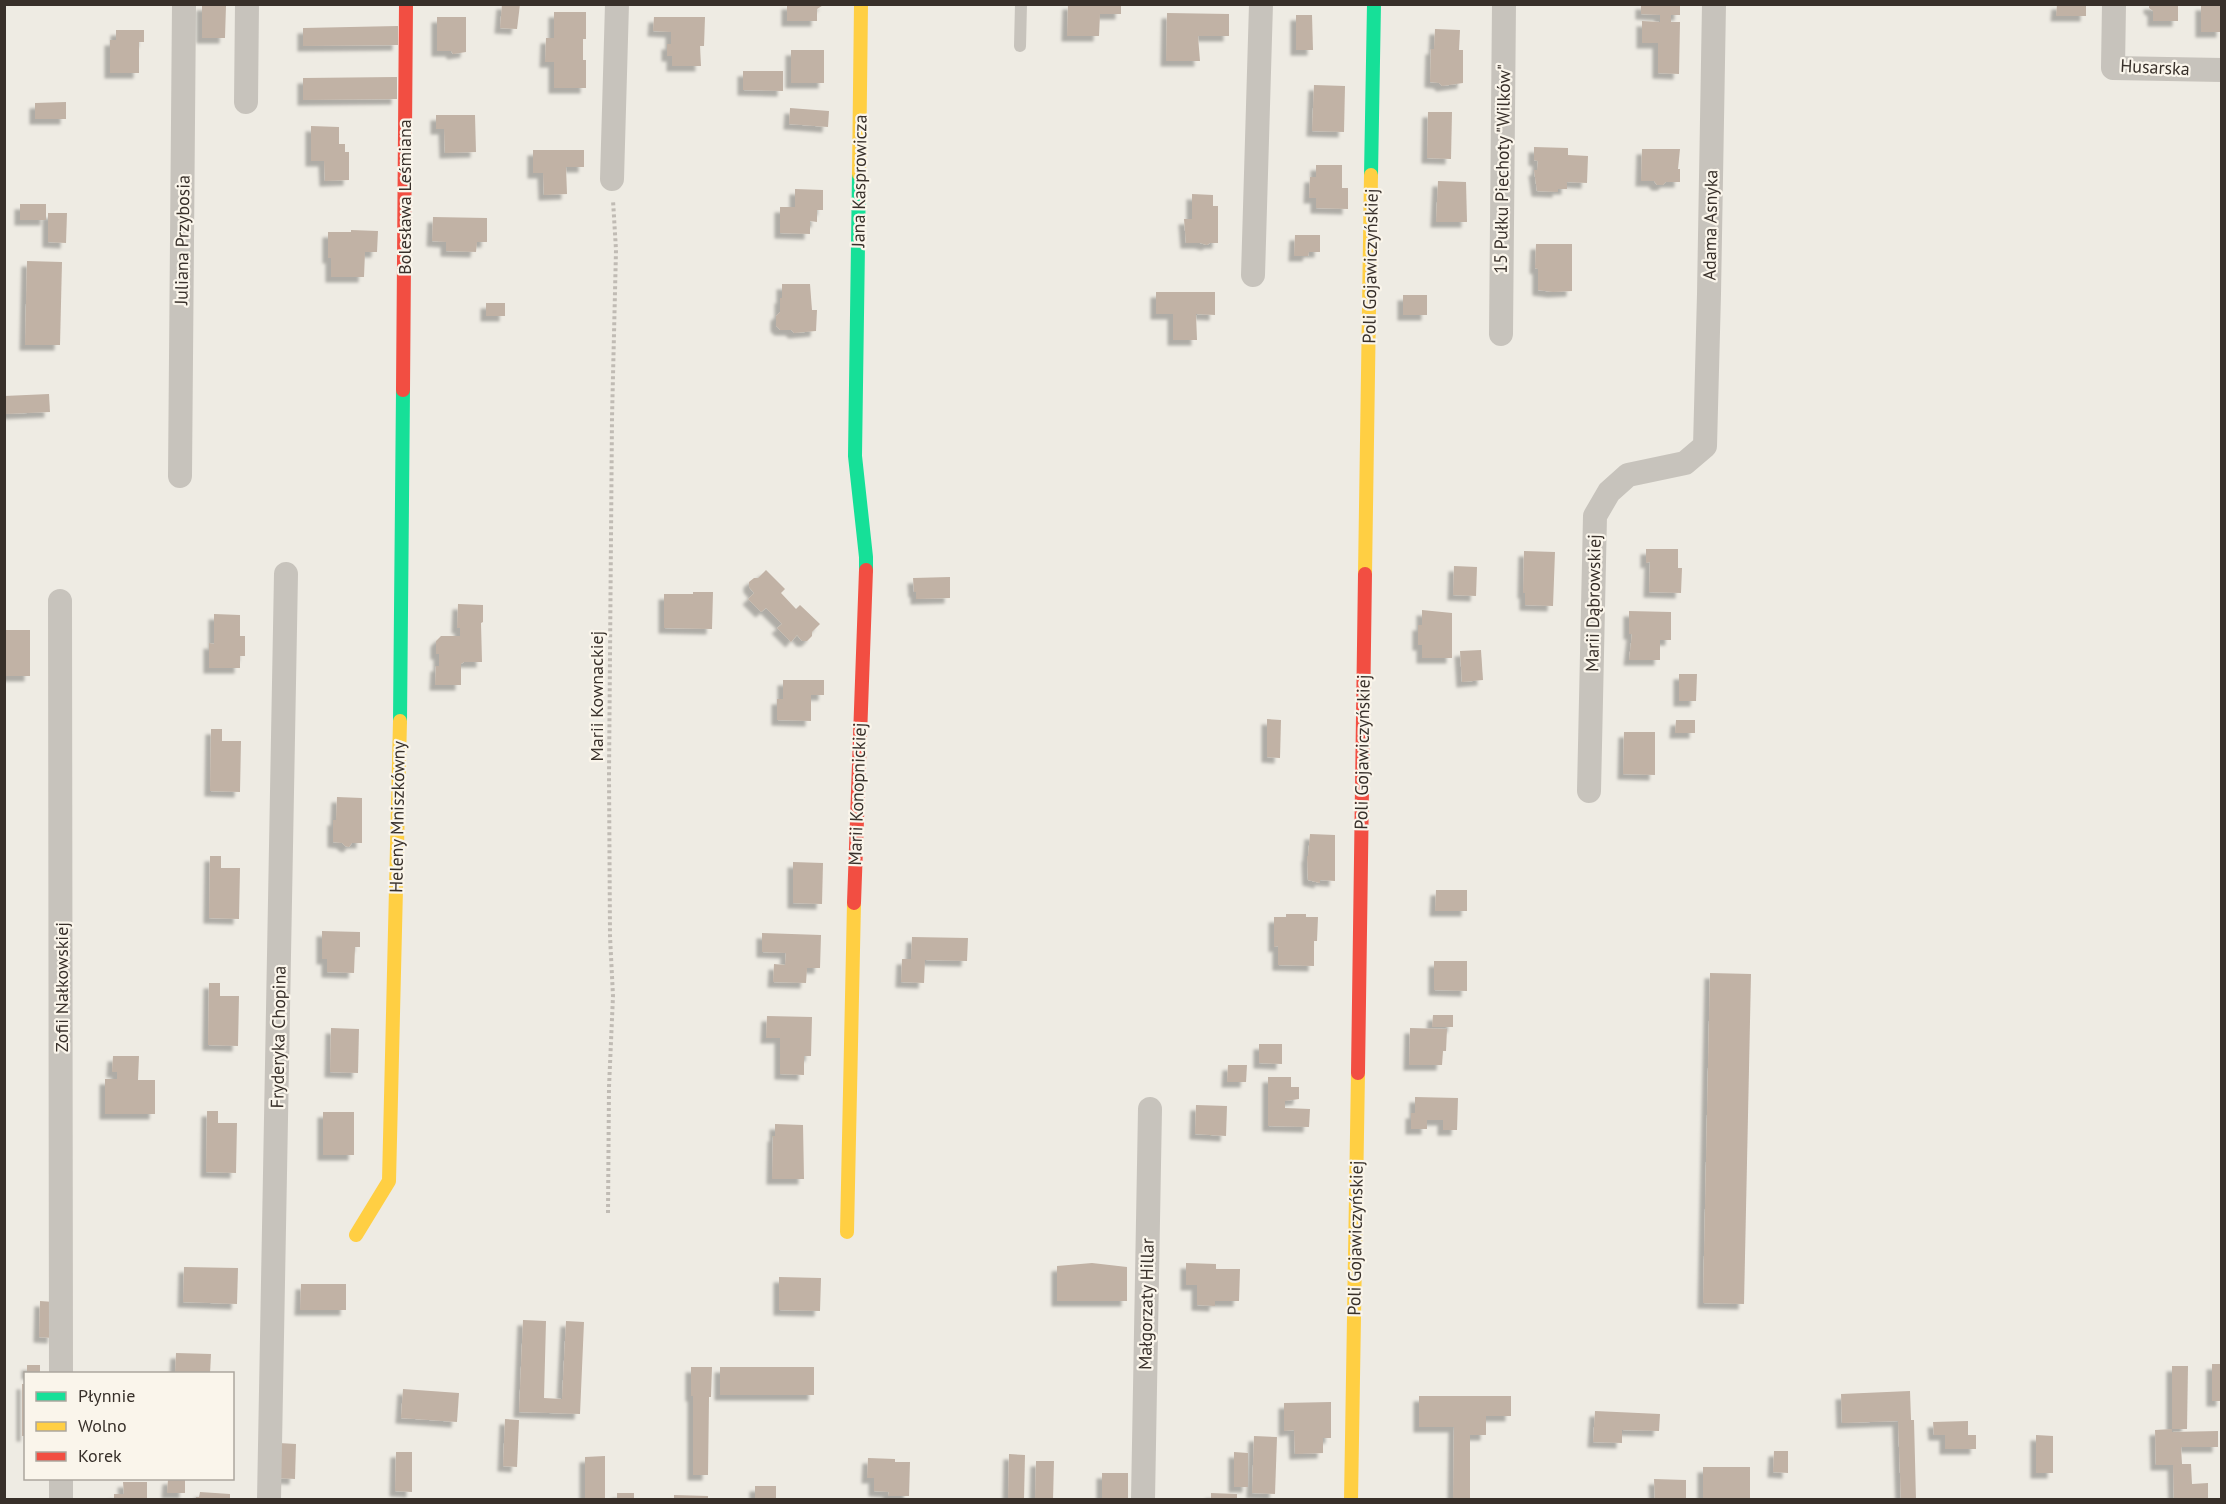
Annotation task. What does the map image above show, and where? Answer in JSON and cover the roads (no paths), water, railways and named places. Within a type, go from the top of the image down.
[{"type":"street","name":"Juliana Przybosia","points":[[180,476],[184,4]]},
{"type":"street","points":[[246,102],[247,4]]},
{"type":"street","name":"Bolesława Leśmiana","points":[[403,389],[406,4]]},
{"type":"street","points":[[612,179],[617,4]]},
{"type":"street","name":"Jana Kasprowicza","points":[[856,357],[861,4]]},
{"type":"street","points":[[1253,275],[1261,4]]},
{"type":"street","name":"Poli Gojawiczyńskiej","points":[[1351,1500],[1374,4]]},
{"type":"street","name":"15 Pułku Piechoty \"Wilków\"","points":[[1501,334],[1504,4]]},
{"type":"street","name":"Adama Asnyka","points":[[1705,446],[1713,4]]},
{"type":"street","name":"Husarska","points":[[2114,4],[2113,68],[2222,70]]},
{"type":"street","name":"Marii Konopnickiej","points":[[847,1233],[854,885],[866,556],[855,456],[856,357]]},
{"type":"street","name":"Heleny Mniszkówny","points":[[356,1235],[390,1181],[399,777],[403,389]]},
{"type":"street","name":"Marii Dąbrowskiej","points":[[1589,791],[1595,516],[1609,492],[1628,475],[1685,463],[1705,446]]},
{"type":"street","name":"Fryderyka Chopina","points":[[269,1500],[286,574]]},
{"type":"street","name":"Zofii Nałkowskiej","points":[[60,601],[61,1372]]},
{"type":"street","name":"Małgorzaty Hillar","points":[[1143,1500],[1150,1109]]},
{"type":"street","points":[[61,1480],[61,1500]]},
{"type":"lane","points":[[1020,46],[1021,4]]}]
